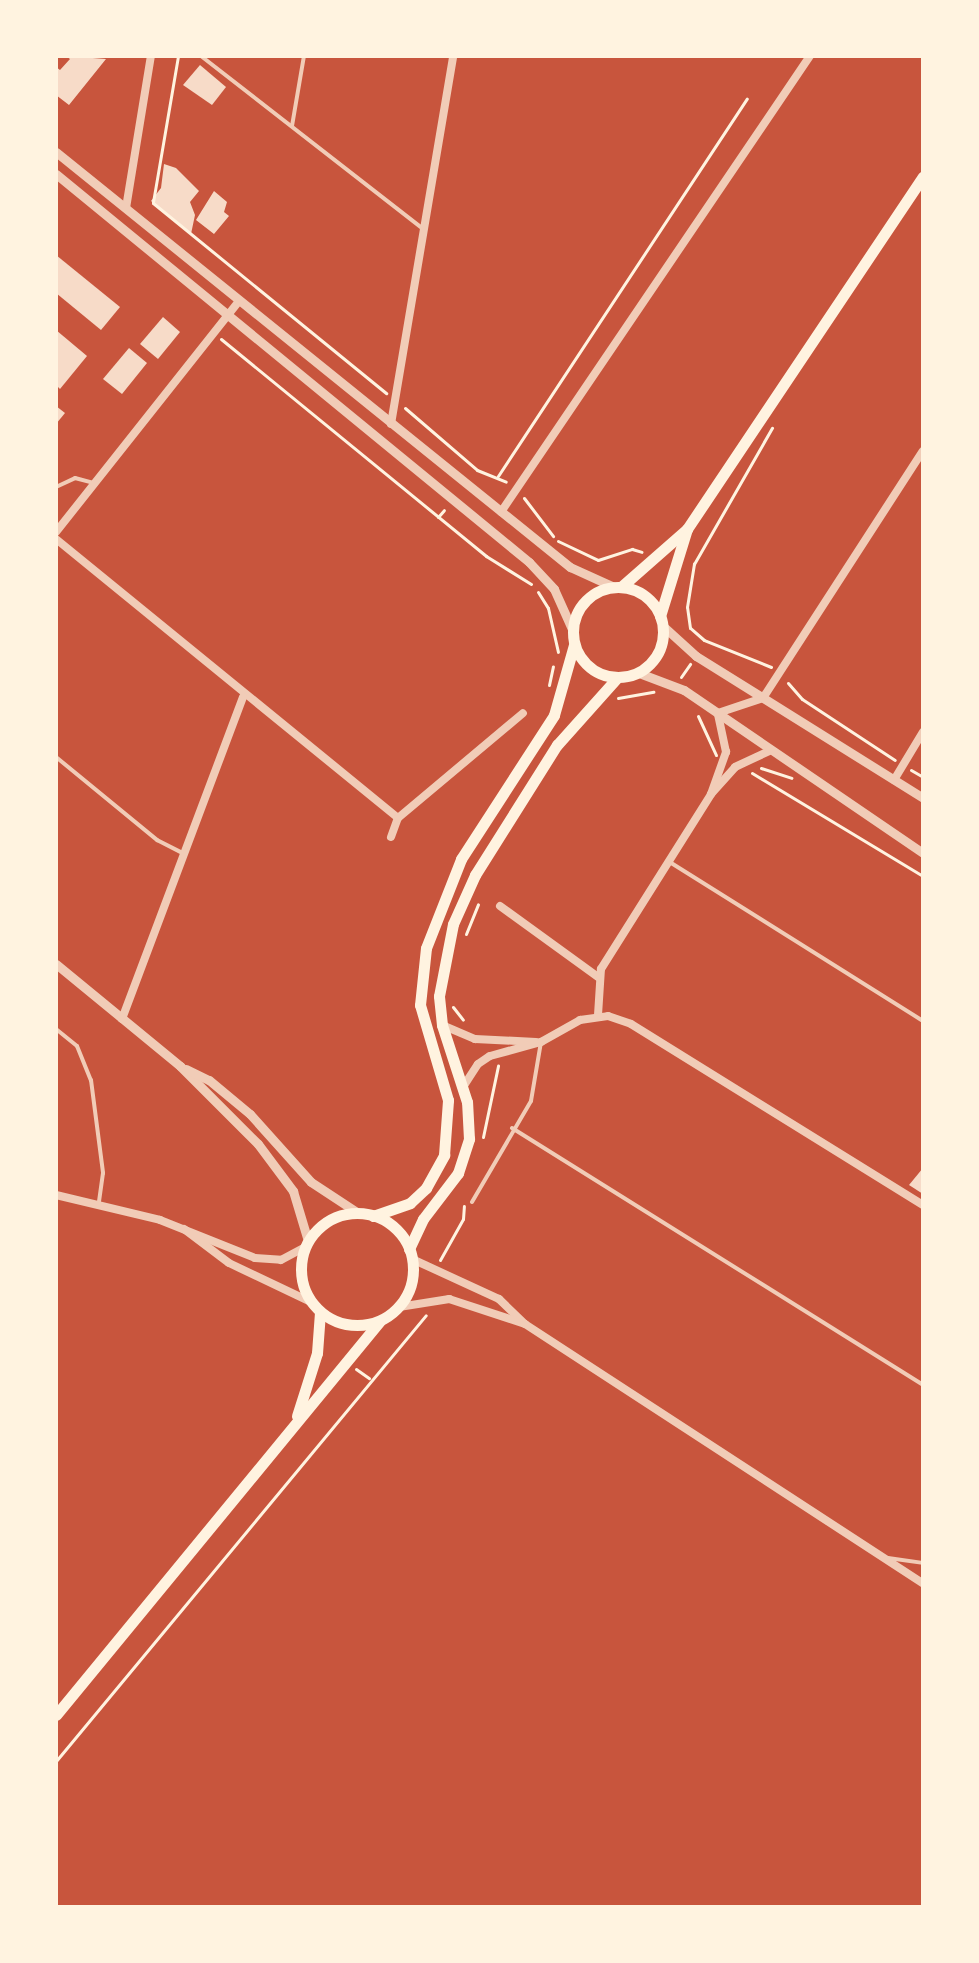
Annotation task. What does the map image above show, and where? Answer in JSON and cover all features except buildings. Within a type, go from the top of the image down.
[{"type":"main road","points":[[373,1216],[410,1203],[426,1188],[444,1155],[448,1100],[420,1005],[426,948],[461,859],[562,696],[574,645],[572,629],[581,605],[618,587],[687,529],[923,177]]},
{"type":"main road","points":[[574,645],[590,668],[617,678],[639,673],[659,653],[672,574],[687,529]]},
{"type":"main road","points":[[618,587],[645,596],[662,621]]},
{"type":"main road","points":[[56,1715],[296,1421],[380,1321],[399,1307],[408,1293],[411,1254],[465,1157],[469,1119],[463,1087],[442,1025],[441,972],[464,897],[557,745],[617,678]]},
{"type":"main road","points":[[380,1321],[349,1325],[320,1312],[302,1285],[307,1244],[330,1220],[358,1213],[388,1223],[411,1254]]},
{"type":"main road","points":[[296,1421],[317,1353],[320,1312]]},
{"type":"street","points":[[126,208],[151,56]]},
{"type":"street","points":[[391,424],[453,56]]},
{"type":"street","points":[[501,512],[810,56]]},
{"type":"street","points":[[56,152],[570,567],[618,587]]},
{"type":"street","points":[[56,174],[230,313],[529,562],[554,589],[572,629]]},
{"type":"street","points":[[56,532],[239,301]]},
{"type":"street","points":[[718,713],[763,698],[923,451]]},
{"type":"street","points":[[56,539],[243,697],[398,818]]},
{"type":"street","points":[[662,621],[696,656],[923,798]]},
{"type":"street","points":[[639,673],[675,685],[923,853]]},
{"type":"street","points":[[122,1019],[187,856],[243,697]]},
{"type":"street","points":[[391,837],[398,818],[523,713]]},
{"type":"street","points":[[711,794],[726,752],[718,713]]},
{"type":"street","points":[[894,780],[923,732]]},
{"type":"street","points":[[598,1015],[598,977],[711,794],[735,767],[771,750]]},
{"type":"street","points":[[500,906],[598,977]]},
{"type":"street","points":[[56,964],[180,1066],[280,1172],[303,1211],[307,1244],[269,1261],[181,1227],[99,1203],[56,1195]]},
{"type":"street","points":[[463,1087],[478,1064],[490,1056],[541,1042],[598,1015],[631,1024],[923,1205]]},
{"type":"street","points":[[442,1025],[475,1039],[541,1042]]},
{"type":"street","points":[[180,1066],[209,1080],[265,1129],[311,1182],[358,1213]]},
{"type":"street","points":[[181,1227],[229,1263],[311,1302]]},
{"type":"street","points":[[411,1254],[491,1294],[525,1324],[923,1583]]},
{"type":"street","points":[[399,1307],[449,1299],[525,1324]]},
{"type":"lane","points":[[201,56],[424,229]]},
{"type":"lane","points":[[292,126],[304,56]]},
{"type":"lane","points":[[56,487],[75,478],[95,483]]},
{"type":"lane","points":[[56,757],[157,840],[187,856]]},
{"type":"lane","points":[[668,861],[923,1021]]},
{"type":"lane","points":[[56,1029],[77,1046],[91,1080],[103,1173],[99,1203]]},
{"type":"lane","points":[[472,1202],[512,1128],[531,1101],[541,1042]]},
{"type":"lane","points":[[512,1128],[923,1385]]},
{"type":"lane","points":[[886,1557],[923,1563]]},
{"type":"path","points":[[178,56],[153,203],[395,399],[477,470],[498,476],[517,490],[556,540],[577,553],[610,559],[638,548],[649,562]]},
{"type":"path","points":[[498,476],[747,99]]},
{"type":"path","points":[[214,333],[438,517],[539,593],[557,638],[557,660],[547,679],[562,696]]},
{"type":"path","points":[[776,421],[694,564],[690,586],[690,628],[707,641],[778,673],[802,699],[923,777]]},
{"type":"path","points":[[438,517],[444,510]]},
{"type":"path","points":[[672,574],[690,586]]},
{"type":"path","points":[[675,685],[707,641]]},
{"type":"path","points":[[743,772],[759,774],[923,876]]}]
